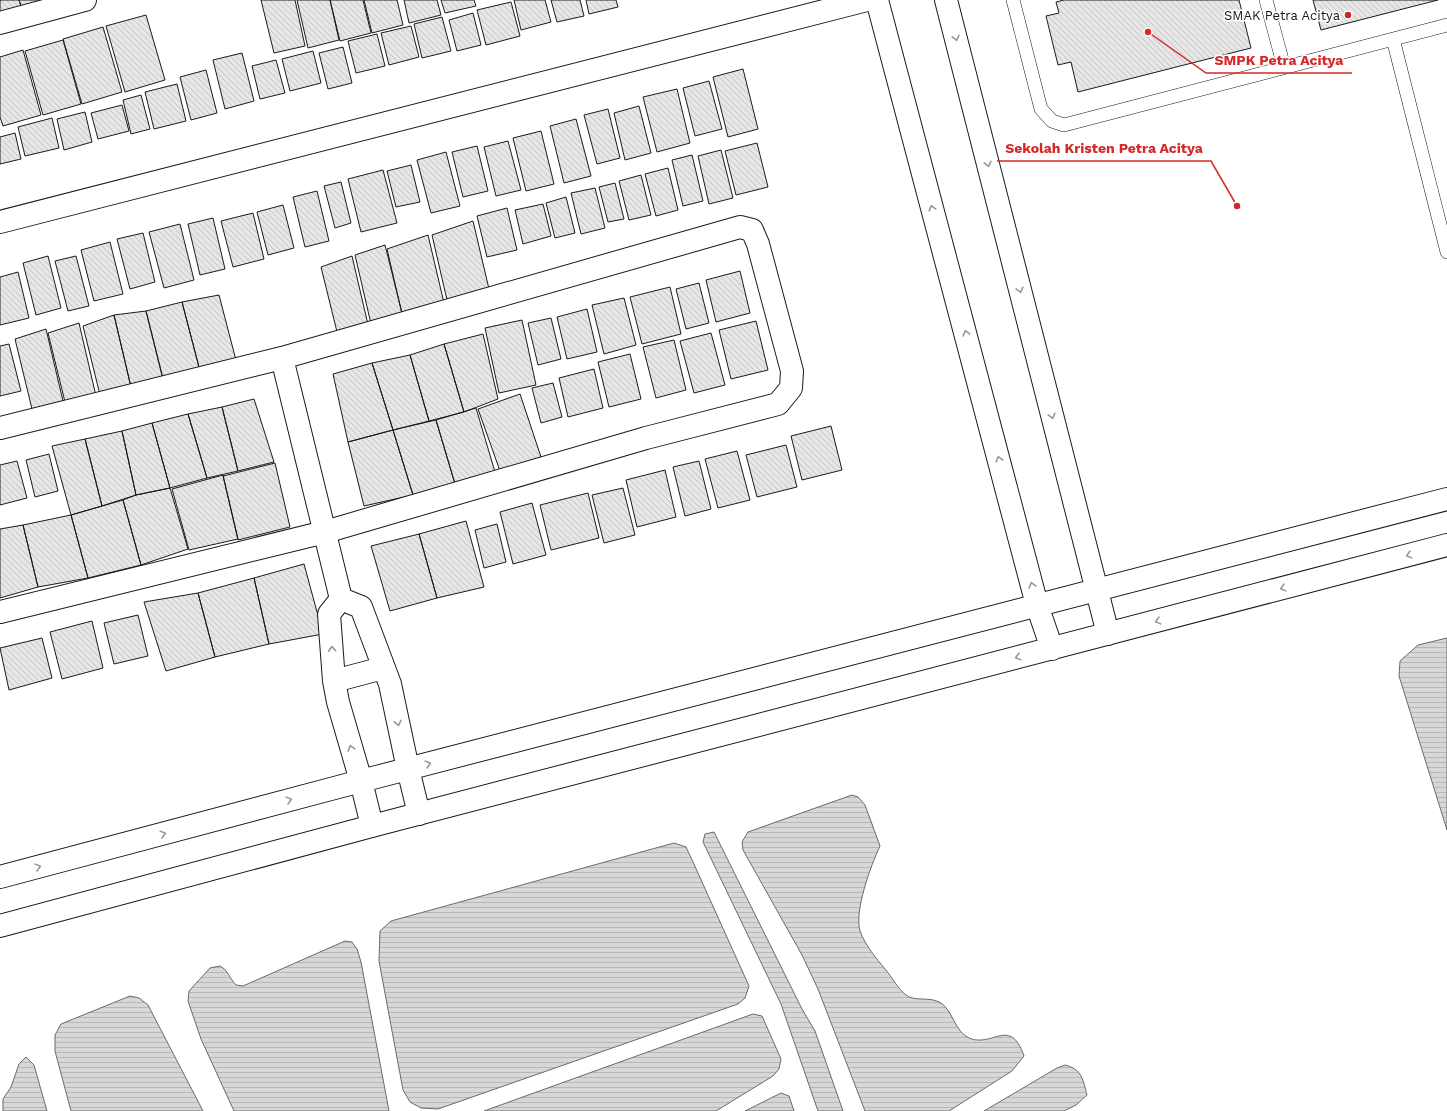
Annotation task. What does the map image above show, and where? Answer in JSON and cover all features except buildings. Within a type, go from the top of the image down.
[{"type":"street","points":[[0,23],[85,0]]},
{"type":"street","points":[[0,222],[867,0]]},
{"type":"street","points":[[878,0],[1037,605],[1052,649]]},
{"type":"street","points":[[946,0],[1108,634]]},
{"type":"street","points":[[0,428],[282,358],[740,227],[752,230],[758,244],[792,371],[791,388],[778,404],[646,438],[325,532],[0,612]]},
{"type":"street","points":[[282,358],[341,599]]},
{"type":"street","points":[[0,878],[361,781],[1447,499]]},
{"type":"street","points":[[0,926],[372,826],[1447,546]]},
{"type":"street","points":[[341,599],[360,607],[390,684],[419,814]]},
{"type":"street","points":[[341,599],[329,614],[334,681],[338,702],[361,781],[372,826]]},
{"type":"street","points":[[334,681],[383,668]]},
{"type":"lane","points":[[1013,0],[1041,109],[1052,121],[1064,125],[1447,25]]},
{"type":"lane","points":[[1266,0],[1284,67]]},
{"type":"lane","points":[[1392,39],[1447,252]]},
{"type":"shaded area","points":[[1447,638],[1447,830],[1399,676],[1400,661],[1418,645]]},
{"type":"shaded area","points":[[852,795],[858,797],[865,805],[880,846],[864,888],[859,912],[860,931],[874,956],[906,995],[913,998],[932,1000],[941,1003],[964,1035],[978,1040],[1007,1035],[1019,1044],[1024,1056],[1012,1071],[949,1111],[865,1111],[818,989],[802,955],[743,850],[742,842],[748,832]]},
{"type":"shaded area","points":[[714,832],[802,1009],[815,1031],[843,1111],[818,1111],[781,1004],[703,842],[705,834]]},
{"type":"shaded area","points":[[674,843],[686,847],[693,862],[749,986],[745,998],[738,1004],[438,1109],[421,1108],[410,1102],[403,1090],[379,961],[380,931],[391,921]]},
{"type":"shaded area","points":[[345,941],[352,942],[357,949],[361,962],[389,1111],[234,1111],[201,1039],[188,1001],[189,991],[210,968],[220,966],[225,970],[236,985],[243,986]]},
{"type":"shaded area","points":[[130,996],[139,998],[148,1005],[203,1111],[71,1111],[55,1051],[55,1035],[61,1024]]},
{"type":"shaded area","points":[[753,1014],[762,1016],[781,1059],[779,1069],[773,1076],[716,1111],[484,1111]]},
{"type":"shaded area","points":[[26,1057],[34,1065],[47,1111],[3,1111],[3,1099],[11,1087],[19,1064]]},
{"type":"shaded area","points":[[1065,1065],[1075,1069],[1081,1076],[1087,1095],[1076,1105],[1064,1111],[984,1111],[1057,1068]]},
{"type":"shaded area","points":[[781,1093],[789,1096],[794,1111],[745,1111]]},
{"type":"place","name":"SMAK Petra Acitya","points":[[1348,15]]},
{"type":"place","name":"SMPK Petra Acitya","points":[[1148,32]]},
{"type":"place","name":"Sekolah Kristen Petra Acitya","points":[[1237,206]]}]
